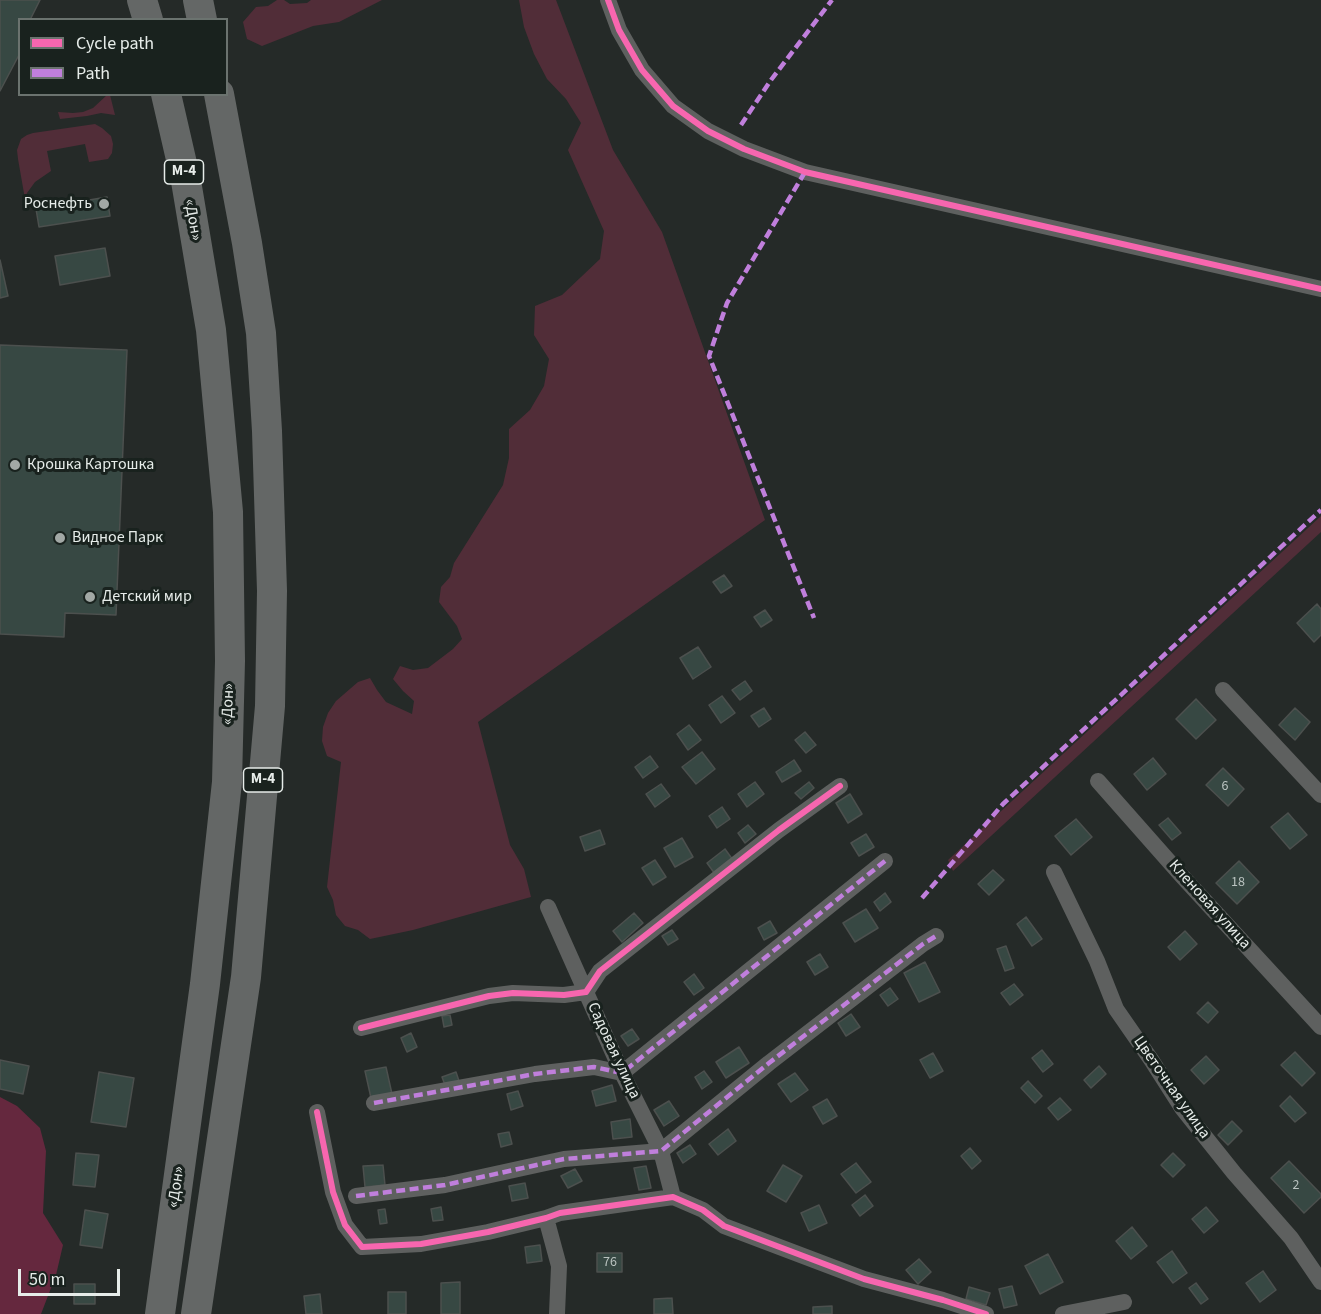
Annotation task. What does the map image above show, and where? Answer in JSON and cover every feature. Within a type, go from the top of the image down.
[{"type":"highway","points":[[142,0],[147,18]]},
{"type":"highway","points":[[198,0],[202,18]]},
{"type":"highway","name":"«Дон»","points":[[160,1314],[207,974],[227,782],[231,661],[228,512],[211,330],[186,181],[166,96]]},
{"type":"highway","name":"М-4","points":[[196,1314],[246,977],[270,694],[271,568],[267,431],[261,333],[219,96]]},
{"type":"street","points":[[608,0],[619,30],[642,70],[673,106],[708,131],[744,149],[805,172],[1321,289]]},
{"type":"street","points":[[1222,690],[1321,795]]},
{"type":"street","name":"Кленовая улица","points":[[1098,781],[1321,1027]]},
{"type":"street","points":[[361,1028],[489,996],[513,993],[564,995],[586,992],[600,971],[779,830],[840,786]]},
{"type":"street","points":[[374,1103],[535,1074],[594,1067],[622,1073],[885,861]]},
{"type":"street","name":"Цветочная улица","points":[[1054,872],[1097,962],[1116,1010],[1182,1108],[1234,1173],[1291,1238],[1321,1282]]},
{"type":"street","name":"Садовая улица","points":[[548,908],[622,1073],[661,1151],[673,1197]]},
{"type":"street","points":[[356,1196],[445,1185],[564,1160],[661,1151],[769,1063],[936,936]]},
{"type":"street","points":[[317,1112],[333,1192],[345,1225],[362,1247],[421,1244],[488,1232],[560,1213],[673,1197],[703,1210],[724,1226],[854,1275],[986,1314]]},
{"type":"street","points":[[546,1218],[559,1266],[557,1314]]},
{"type":"street","points":[[1063,1314],[1124,1302]]},
{"type":"shaded area","points":[[277,0],[284,0],[290,4],[307,3],[311,0],[382,0],[339,22],[313,26],[262,46],[247,39],[243,22],[256,7],[268,6]]},
{"type":"shaded area","points":[[519,0],[556,0],[613,150],[662,232],[765,520],[478,722],[510,845],[524,869],[531,897],[413,930],[370,939],[358,930],[345,926],[336,915],[327,887],[341,762],[327,756],[322,741],[323,727],[336,701],[358,682],[370,678],[386,702],[412,714],[414,701],[393,679],[400,666],[413,670],[428,668],[462,639],[457,626],[439,602],[441,587],[450,577],[454,563],[503,485],[509,458],[509,429],[530,410],[544,386],[549,359],[534,335],[535,306],[562,295],[600,259],[604,231],[568,150],[581,123],[566,99],[547,79],[534,54],[524,27]]},
{"type":"shaded area","points":[[106,96],[110,96],[115,115],[101,113],[60,119],[58,112],[83,112],[93,108]]},
{"type":"shaded area","points":[[95,124],[111,136],[112,153],[108,159],[89,162],[85,144],[47,151],[51,171],[35,182],[25,199],[17,150],[21,139],[33,133]]},
{"type":"shaded area","points":[[1321,516],[1321,532],[953,871],[948,860]]},
{"type":"shaded area","points":[[0,1097],[17,1106],[40,1128],[46,1151],[43,1213],[63,1245],[56,1275],[41,1314],[0,1314]]},
{"type":"building","points":[[0,0],[40,0],[31,18],[18,18],[18,57],[0,91]]},
{"type":"building","points":[[107,197],[110,216],[39,227],[36,209]]},
{"type":"building","points":[[105,248],[110,276],[60,285],[55,256]]},
{"type":"building","points":[[0,260],[8,296],[0,298]]},
{"type":"building","name":"Видное Парк","points":[[0,345],[127,350],[116,615],[65,613],[64,637],[0,634]]},
{"type":"building","points":[[724,575],[732,586],[721,593],[713,582]]},
{"type":"building","points":[[1317,604],[1321,609],[1321,635],[1314,642],[1297,623]]},
{"type":"building","points":[[765,610],[772,620],[761,627],[754,617]]},
{"type":"building","points":[[698,647],[711,667],[693,679],[680,658]]},
{"type":"building","points":[[745,681],[752,691],[740,700],[732,690]]},
{"type":"building","points":[[722,696],[735,713],[721,723],[709,705]]},
{"type":"building","points":[[1196,699],[1216,720],[1196,739],[1176,719]]},
{"type":"building","points":[[764,708],[771,719],[759,727],[751,716]]},
{"type":"building","points":[[1295,708],[1310,722],[1295,740],[1279,725]]},
{"type":"building","points":[[689,725],[701,740],[688,750],[677,734]]},
{"type":"building","points":[[805,732],[816,745],[806,753],[795,740]]},
{"type":"building","points":[[702,752],[715,769],[696,784],[682,767]]},
{"type":"building","points":[[650,756],[658,767],[643,778],[635,767]]},
{"type":"building","points":[[1153,758],[1166,774],[1147,790],[1134,774]]},
{"type":"building","points":[[794,760],[801,771],[782,782],[776,772]]},
{"type":"building","points":[[1223,768],[1244,789],[1228,806],[1206,785]]},
{"type":"building","points":[[755,782],[764,794],[747,807],[738,794]]},
{"type":"building","points":[[809,782],[814,788],[801,799],[795,793]]},
{"type":"building","points":[[661,784],[670,796],[655,807],[646,794]]},
{"type":"building","points":[[850,794],[862,814],[848,823],[836,803]]},
{"type":"building","points":[[722,807],[730,819],[717,828],[709,816]]},
{"type":"building","points":[[1288,813],[1307,835],[1290,849],[1271,827]]},
{"type":"building","points":[[1168,818],[1181,833],[1172,840],[1159,825]]},
{"type":"building","points":[[1076,819],[1092,837],[1071,855],[1055,836]]},
{"type":"building","points":[[748,825],[756,834],[745,843],[738,833]]},
{"type":"building","points":[[600,830],[605,844],[585,851],[580,837]]},
{"type":"building","points":[[866,834],[874,847],[859,856],[851,843]]},
{"type":"building","points":[[682,838],[693,857],[675,867],[664,848]]},
{"type":"building","points":[[725,849],[733,860],[715,874],[707,863]]},
{"type":"building","points":[[655,860],[666,877],[653,885],[642,868]]},
{"type":"building","points":[[1239,861],[1259,882],[1237,904],[1216,883]]},
{"type":"building","points":[[993,870],[1004,880],[989,895],[978,884]]},
{"type":"building","points":[[885,893],[891,902],[880,911],[874,902]]},
{"type":"building","points":[[866,909],[878,928],[855,942],[843,923]]},
{"type":"building","points":[[634,913],[643,923],[622,942],[613,931]]},
{"type":"building","points":[[1026,917],[1042,939],[1032,946],[1017,924]]},
{"type":"building","points":[[770,921],[777,933],[764,940],[758,928]]},
{"type":"building","points":[[672,930],[678,939],[668,945],[662,936]]},
{"type":"building","points":[[1185,931],[1197,944],[1180,960],[1168,947]]},
{"type":"building","points":[[1006,946],[1014,968],[1005,971],[997,949]]},
{"type":"building","points":[[820,954],[828,967],[815,975],[807,962]]},
{"type":"building","points":[[925,962],[940,992],[919,1002],[904,973]]},
{"type":"building","points":[[694,974],[704,988],[694,995],[684,982]]},
{"type":"building","points":[[1014,984],[1023,995],[1010,1005],[1001,993]]},
{"type":"building","points":[[890,988],[898,999],[888,1006],[880,995]]},
{"type":"building","points":[[1208,1002],[1218,1012],[1208,1023],[1197,1013]]},
{"type":"building","points":[[851,1014],[860,1027],[846,1036],[838,1023]]},
{"type":"building","points":[[450,1015],[452,1025],[444,1027],[442,1016]]},
{"type":"building","points":[[632,1029],[639,1039],[628,1046],[621,1036]]},
{"type":"building","points":[[411,1033],[417,1047],[407,1052],[401,1038]]},
{"type":"building","points":[[739,1047],[749,1063],[726,1078],[716,1062]]},
{"type":"building","points":[[1042,1050],[1053,1064],[1043,1072],[1032,1058]]},
{"type":"building","points":[[1295,1052],[1315,1073],[1302,1086],[1281,1065]]},
{"type":"building","points":[[933,1053],[943,1071],[930,1078],[920,1060]]},
{"type":"building","points":[[1206,1056],[1219,1070],[1204,1084],[1191,1070]]},
{"type":"building","points":[[0,1060],[29,1066],[23,1094],[0,1089]]},
{"type":"building","points":[[1099,1066],[1106,1074],[1091,1088],[1084,1080]]},
{"type":"building","points":[[386,1067],[392,1094],[371,1098],[365,1071]]},
{"type":"building","points":[[704,1071],[712,1082],[702,1089],[695,1077]]},
{"type":"building","points":[[99,1072],[134,1078],[126,1127],[91,1122]]},
{"type":"building","points":[[456,1072],[459,1081],[445,1085],[442,1077]]},
{"type":"building","points":[[795,1073],[808,1090],[791,1102],[778,1084]]},
{"type":"building","points":[[1028,1081],[1042,1096],[1035,1103],[1021,1088]]},
{"type":"building","points":[[612,1085],[616,1101],[596,1106],[592,1091]]},
{"type":"building","points":[[518,1091],[523,1106],[511,1110],[507,1094]]},
{"type":"building","points":[[1290,1096],[1306,1113],[1295,1122],[1280,1106]]},
{"type":"building","points":[[1060,1098],[1071,1110],[1058,1120],[1048,1108]]},
{"type":"building","points":[[827,1099],[837,1116],[823,1124],[813,1107]]},
{"type":"building","points":[[669,1101],[679,1116],[664,1126],[654,1110]]},
{"type":"building","points":[[630,1119],[632,1137],[613,1139],[611,1122]]},
{"type":"building","points":[[1232,1121],[1242,1131],[1228,1145],[1218,1135]]},
{"type":"building","points":[[728,1129],[736,1141],[718,1155],[709,1144]]},
{"type":"building","points":[[509,1132],[512,1144],[501,1147],[498,1134]]},
{"type":"building","points":[[690,1145],[696,1154],[683,1163],[677,1153]]},
{"type":"building","points":[[970,1148],[981,1161],[972,1169],[961,1156]]},
{"type":"building","points":[[76,1153],[99,1155],[95,1187],[73,1185]]},
{"type":"building","points":[[1173,1153],[1185,1165],[1173,1177],[1161,1165]]},
{"type":"building","points":[[1289,1161],[1321,1194],[1321,1197],[1304,1213],[1271,1178]]},
{"type":"building","points":[[856,1163],[871,1182],[856,1193],[841,1174]]},
{"type":"building","points":[[383,1165],[385,1185],[365,1187],[363,1166]]},
{"type":"building","points":[[783,1165],[802,1176],[786,1202],[767,1191]]},
{"type":"building","points":[[646,1166],[651,1188],[639,1190],[634,1168]]},
{"type":"building","points":[[575,1169],[582,1181],[568,1188],[561,1176]]},
{"type":"building","points":[[525,1183],[528,1198],[512,1201],[509,1186]]},
{"type":"building","points":[[865,1195],[873,1206],[860,1216],[852,1205]]},
{"type":"building","points":[[819,1205],[827,1223],[809,1231],[801,1213]]},
{"type":"building","points":[[441,1207],[443,1220],[433,1221],[431,1209]]},
{"type":"building","points":[[1206,1207],[1218,1221],[1204,1233],[1192,1219]]},
{"type":"building","points":[[385,1209],[387,1223],[380,1224],[378,1210]]},
{"type":"building","points":[[85,1210],[108,1214],[102,1248],[80,1245]]},
{"type":"building","points":[[1132,1227],[1147,1246],[1131,1259],[1116,1241]]},
{"type":"building","points":[[540,1245],[542,1261],[527,1263],[525,1247]]},
{"type":"building","points":[[1172,1251],[1187,1273],[1173,1283],[1157,1262]]},
{"type":"building","points":[[597,1253],[622,1253],[622,1272],[597,1272]]},
{"type":"building","points":[[1048,1254],[1063,1282],[1040,1294],[1025,1266]]},
{"type":"building","points":[[919,1259],[931,1272],[918,1284],[906,1270]]},
{"type":"building","points":[[1263,1271],[1276,1290],[1260,1302],[1246,1283]]},
{"type":"building","points":[[460,1282],[460,1314],[441,1314],[441,1283]]},
{"type":"building","points":[[1196,1283],[1208,1299],[1201,1304],[1189,1288]]},
{"type":"building","points":[[74,1284],[95,1284],[95,1304],[74,1304]]},
{"type":"building","points":[[1012,1286],[1017,1305],[1004,1308],[999,1289]]},
{"type":"building","points":[[969,1287],[990,1293],[986,1305],[966,1299]]},
{"type":"building","points":[[388,1292],[406,1292],[406,1314],[388,1314]]},
{"type":"building","points":[[320,1294],[322,1314],[306,1314],[304,1296]]},
{"type":"building","points":[[672,1298],[673,1314],[654,1314],[654,1299]]},
{"type":"building","points":[[832,1306],[832,1314],[813,1314],[813,1307]]},
{"type":"marked path","points":[[741,125],[771,80],[832,0]]},
{"type":"marked path","points":[[805,172],[727,303],[709,356],[814,618]]},
{"type":"marked path","points":[[922,898],[1003,804],[1321,510]]},
{"type":"marked path","points":[[374,1103],[535,1074],[594,1067],[622,1073],[885,861]]},
{"type":"marked path","points":[[356,1196],[445,1185],[564,1159],[661,1151],[769,1063],[936,936]]},
{"type":"cycle path","points":[[608,0],[619,30],[642,70],[673,106],[708,131],[744,149],[805,172],[1321,289]]},
{"type":"cycle path","points":[[361,1028],[489,996],[513,993],[564,995],[586,992],[600,971],[779,830],[840,786]]},
{"type":"cycle path","points":[[317,1112],[333,1192],[345,1225],[362,1247],[421,1244],[488,1232],[560,1213],[673,1197],[703,1210],[724,1226],[864,1279],[986,1314]]},
{"type":"place","name":"Роснефть","points":[[104,204]]},
{"type":"place","name":"Крошка Картошка","points":[[15,465]]},
{"type":"place","name":"Видное Парк","points":[[60,538]]},
{"type":"place","name":"Детский мир","points":[[90,597]]}]
